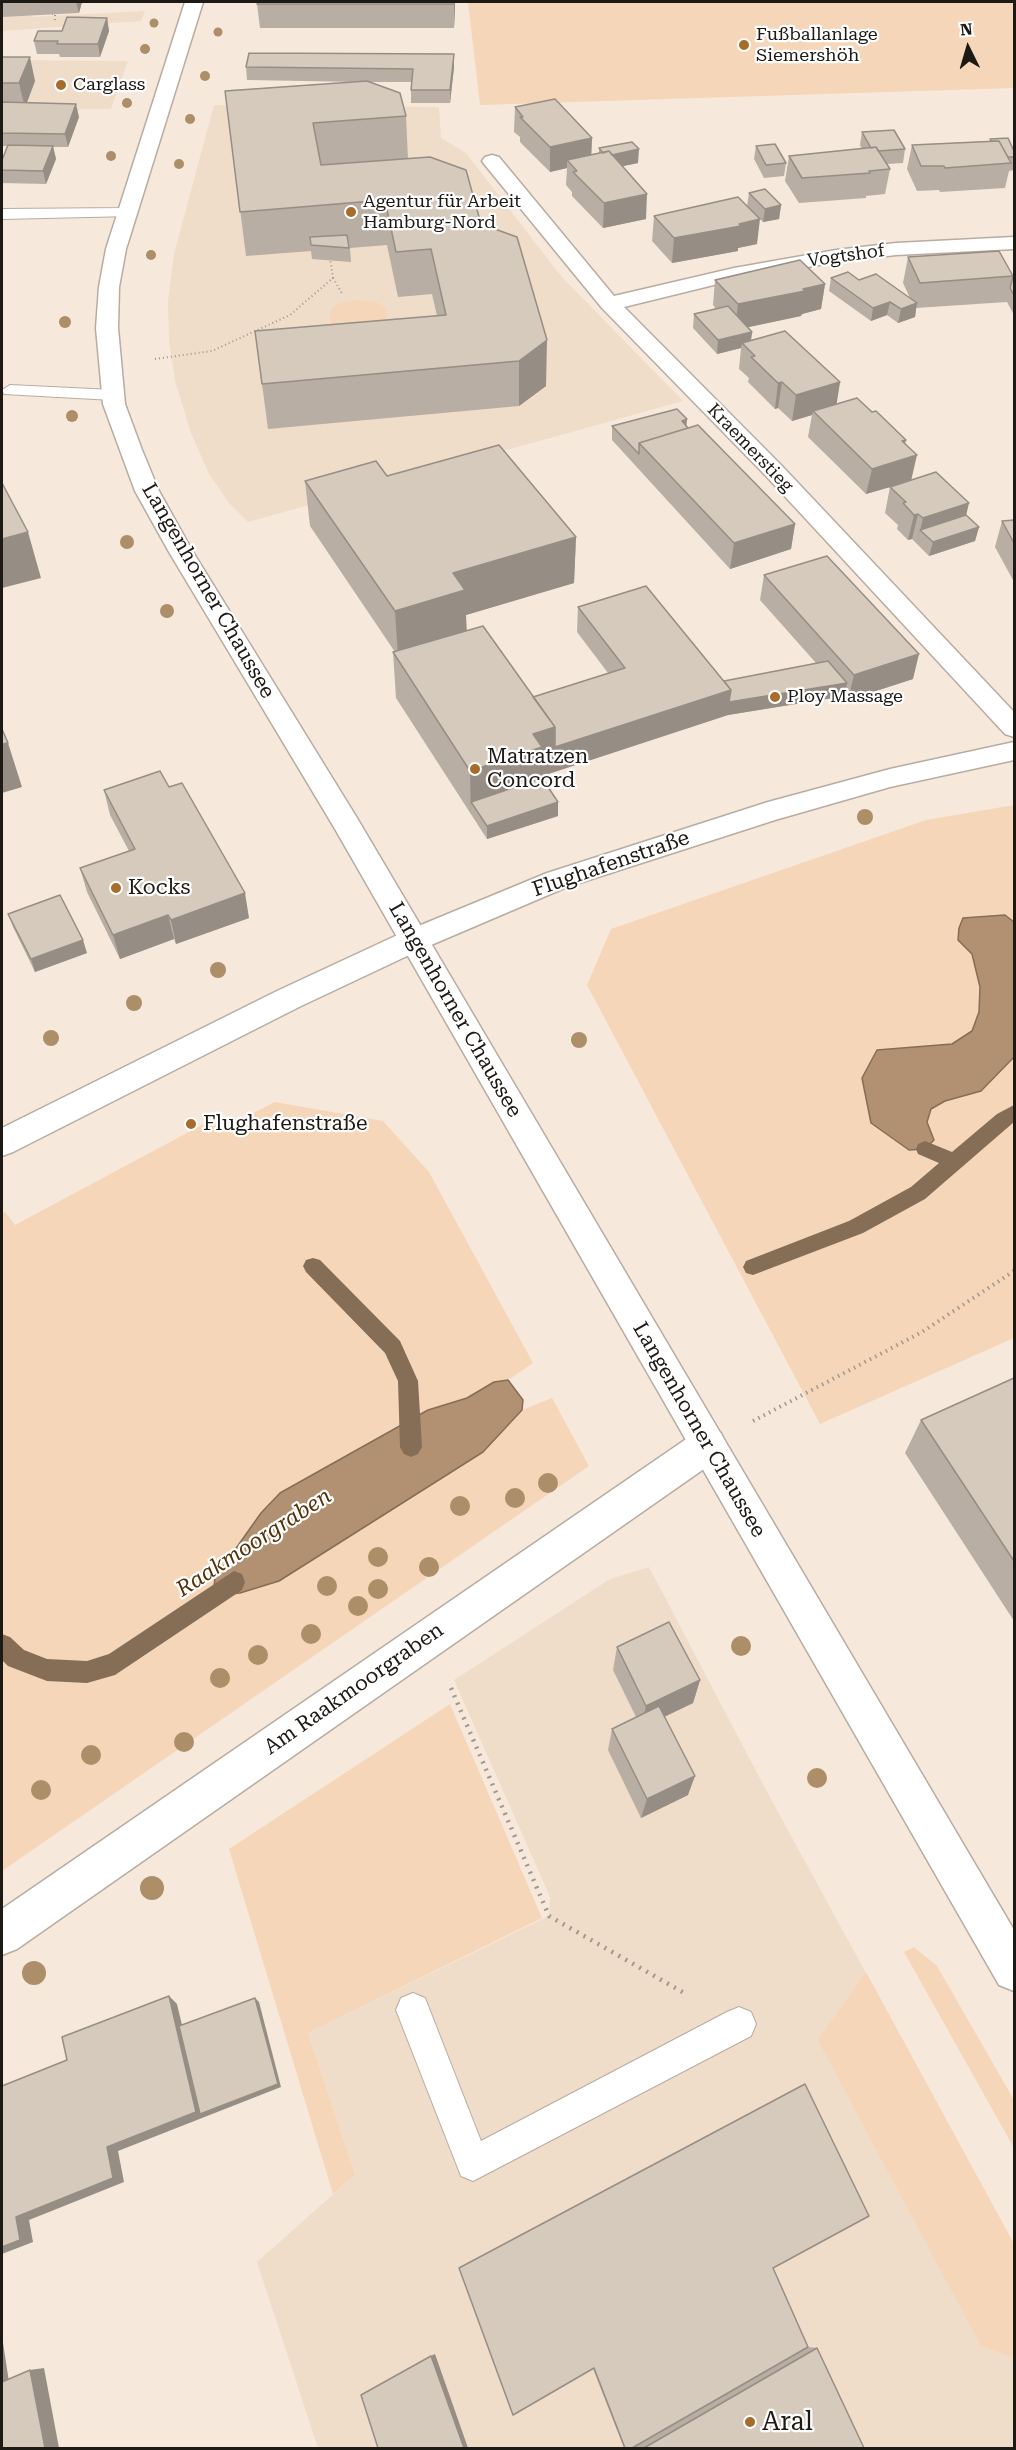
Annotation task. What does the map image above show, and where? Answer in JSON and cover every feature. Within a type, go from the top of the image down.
[{"type":"street","name":"Langenhorner Chaussee","points":[[194,2],[116,249],[109,287],[107,328],[113,395],[130,450],[147,491],[175,542],[414,940],[1014,1970]]},
{"type":"street","name":"Kraemerstieg","points":[[492,161],[609,304],[774,471],[1014,728]]},
{"type":"street","name":"Vogtshof","points":[[609,304],[734,274],[836,256],[896,249],[1014,243]]},
{"type":"street","name":"Flughafenstraße","points":[[2,1143],[268,1009],[414,940],[557,880],[768,812],[890,778],[1014,752]]},
{"type":"street","name":"Am Raakmoorgraben","points":[[2,1934],[708,1445]]},
{"type":"lane","points":[[2,214],[127,213]]},
{"type":"lane","points":[[10,390],[113,395]]},
{"type":"lane","points":[[413,2010],[473,2164],[740,2024]]},
{"type":"path","points":[[194,2],[263,2]]},
{"type":"path","points":[[52,14],[55,14],[55,21]]},
{"type":"path","points":[[329,250],[333,278],[343,295]]},
{"type":"path","points":[[160,359],[212,351],[242,338],[290,315],[333,278]]},
{"type":"path","points":[[242,338],[246,344]]},
{"type":"path","points":[[708,1445],[922,1332],[1014,1271]]},
{"type":"path","points":[[429,1637],[549,1916],[740,2024]]},
{"type":"shaded area","name":"Fußballanlage Siemershöh","points":[[468,2],[1014,2],[1014,88],[480,105]]},
{"type":"shaded area","points":[[2,10],[33,10],[31,17],[145,11],[141,21],[2,31]]},
{"type":"shaded area","name":"Carglass","points":[[2,60],[128,61],[111,109],[79,109],[78,112],[2,111]]},
{"type":"shaded area","points":[[214,105],[439,107],[441,138],[466,153],[561,276],[683,401],[248,522],[229,503],[209,474],[191,433],[175,381],[169,341],[168,301],[174,254]]},
{"type":"shaded area","points":[[355,300],[382,305],[387,310],[386,321],[337,327],[331,323],[329,313],[332,308],[338,304]]},
{"type":"shaded area","points":[[1014,805],[1014,922],[1005,915],[958,940],[972,954],[980,987],[979,1012],[972,1031],[952,1044],[919,1048],[871,1123],[909,1150],[934,1140],[927,1122],[931,1109],[945,1101],[981,1091],[1014,1057],[1014,1338],[820,1424],[587,985],[611,929],[926,820]]},
{"type":"shaded area","points":[[275,1102],[383,1121],[429,1172],[533,1363],[508,1380],[494,1382],[467,1398],[428,1410],[280,1493],[483,1452],[522,1410],[552,1398],[589,1466],[2,1871],[2,1214],[5,1212],[15,1225],[213,1119],[221,1129]]},
{"type":"shaded area","points":[[649,1567],[766,1790],[1014,2244],[1014,2448],[318,2448],[257,2262],[355,2175],[308,2033],[549,1916],[550,1897],[454,1680],[610,1579]]},
{"type":"shaded area","points":[[450,1704],[542,1918],[308,2033],[355,2175],[333,2194],[229,1849]]},
{"type":"shaded area","points":[[914,1947],[937,1966],[1014,2100],[1014,2148],[904,1952]]},
{"type":"shaded area","points":[[866,1972],[1014,2244],[1014,2357],[981,2346],[818,2040]]},
{"type":"water","points":[[1005,915],[1014,922],[1014,1057],[981,1091],[945,1101],[931,1109],[927,1122],[934,1140],[925,1149],[909,1150],[871,1123],[862,1078],[877,1050],[952,1044],[972,1031],[979,1012],[980,987],[972,954],[958,940],[959,928],[963,918]]},
{"type":"water","points":[[508,1380],[523,1400],[522,1410],[483,1452],[279,1581],[240,1593],[213,1596],[215,1578],[261,1513],[280,1493],[428,1410],[467,1398],[494,1382]]},
{"type":"building","points":[[258,2],[454,2],[453,4],[257,4]]},
{"type":"building","points":[[67,17],[107,18],[98,44],[57,44],[58,41],[34,41],[38,31],[62,31]]},
{"type":"building","points":[[249,53],[454,54],[450,90],[411,90],[413,69],[246,67]]},
{"type":"building","points":[[2,57],[30,57],[19,83],[2,83]]},
{"type":"building","points":[[367,81],[400,93],[406,116],[313,123],[321,165],[430,157],[466,170],[481,224],[517,237],[547,340],[519,361],[262,384],[255,331],[446,315],[431,249],[396,252],[385,200],[240,212],[225,91]]},
{"type":"building","points":[[555,99],[592,138],[550,147],[520,117],[523,117],[515,107]]},
{"type":"building","points":[[2,102],[76,104],[65,134],[2,133]]},
{"type":"building","points":[[894,130],[905,149],[878,151],[876,147],[871,148],[862,132]]},
{"type":"building","points":[[1008,138],[1014,151],[1014,157],[1008,157],[999,141],[990,139]]},
{"type":"building","points":[[999,141],[1011,163],[945,168],[944,166],[921,166],[912,145]]},
{"type":"building","points":[[632,142],[639,149],[612,155],[609,151],[603,153],[599,148]]},
{"type":"building","points":[[775,144],[786,163],[766,165],[756,146]]},
{"type":"building","points":[[8,145],[53,146],[43,171],[2,170],[2,160]]},
{"type":"building","points":[[876,147],[890,169],[869,171],[870,173],[802,178],[789,156]]},
{"type":"building","points":[[609,151],[647,194],[604,203],[573,172],[577,171],[567,160]]},
{"type":"building","points":[[765,189],[781,205],[765,209],[749,193]]},
{"type":"building","points":[[738,197],[760,219],[739,224],[741,226],[674,238],[654,216]]},
{"type":"building","points":[[347,235],[349,248],[311,245],[310,237]]},
{"type":"building","points":[[999,251],[1013,276],[920,283],[908,257]]},
{"type":"building","points":[[800,260],[825,284],[803,289],[805,291],[738,304],[715,280]]},
{"type":"building","points":[[848,272],[859,280],[876,274],[917,303],[901,309],[890,302],[873,308],[831,278]]},
{"type":"building","points":[[1014,277],[1014,295],[1010,288]]},
{"type":"building","points":[[728,306],[752,332],[718,340],[694,314]]},
{"type":"building","points":[[785,331],[840,382],[796,395],[782,382],[778,383],[751,357],[755,356],[742,343]]},
{"type":"building","points":[[857,398],[872,412],[876,411],[906,440],[902,441],[917,455],[872,469],[813,411]]},
{"type":"building","points":[[677,409],[687,419],[682,421],[688,428],[639,443],[639,454],[612,426]]},
{"type":"building","points":[[698,425],[795,524],[734,543],[639,443]]},
{"type":"building","points":[[499,445],[576,537],[453,573],[465,590],[395,611],[305,481],[376,461],[387,476]]},
{"type":"building","points":[[936,472],[969,503],[923,518],[918,514],[914,515],[903,503],[906,502],[890,487]]},
{"type":"building","points":[[2,483],[28,532],[2,539]]},
{"type":"building","points":[[966,515],[979,527],[933,542],[920,530]]},
{"type":"building","points":[[1014,520],[1014,543],[1002,521]]},
{"type":"building","points":[[827,556],[919,654],[854,675],[764,575]]},
{"type":"building","points":[[646,586],[731,690],[555,747],[555,727],[533,697],[625,668],[578,607]]},
{"type":"building","points":[[483,626],[555,727],[533,734],[542,747],[470,771],[393,652]]},
{"type":"building","points":[[828,661],[847,683],[729,702],[731,690],[724,681]]},
{"type":"building","points":[[2,729],[8,743],[2,744]]},
{"type":"building","points":[[160,771],[169,787],[182,783],[245,893],[171,920],[168,915],[113,935],[80,868],[135,849],[104,790]]},
{"type":"building","points":[[542,778],[558,802],[487,826],[471,802]]},
{"type":"building","points":[[60,895],[83,940],[31,959],[8,914]]},
{"type":"building","points":[[1014,1378],[1014,1561],[921,1420]]},
{"type":"building","points":[[669,1622],[700,1680],[646,1706],[617,1647]]},
{"type":"building","points":[[659,1706],[695,1776],[647,1799],[612,1729]]},
{"type":"building","points":[[169,1996],[196,2112],[107,2147],[113,2178],[16,2217],[20,2240],[2,2247],[2,2086],[67,2060],[62,2037]]},
{"type":"building","points":[[255,1998],[278,2084],[200,2114],[179,2026]]},
{"type":"building","points":[[805,2084],[869,2216],[773,2268],[808,2347],[632,2448],[625,2448],[594,2368],[513,2415],[459,2268]]},
{"type":"building","points":[[817,2348],[864,2448],[644,2448]]},
{"type":"building","points":[[431,2356],[464,2448],[378,2448],[361,2395]]},
{"type":"building","points":[[30,2370],[45,2448],[2,2448],[2,2382]]},
{"type":"waterway","name":"Raakmoorgraben","points":[[955,1161],[1014,1112]]},
{"type":"waterway","points":[[925,1149],[955,1161]]},
{"type":"waterway","name":"Raakmoorgraben","points":[[753,1267],[856,1227],[918,1193],[955,1161]]},
{"type":"waterway","points":[[313,1266],[393,1347],[408,1381],[411,1447]]},
{"type":"waterway","name":"Raakmoorgraben","points":[[2,1645],[16,1658],[47,1670],[87,1672],[115,1664],[234,1582]]},
{"type":"place","name":"Fußballanlage Siemershöh","points":[[744,45]]},
{"type":"place","name":"Carglass","points":[[61,85]]},
{"type":"place","name":"Agentur für Arbeit Hamburg-Nord","points":[[351,212]]},
{"type":"place","name":"Ploy Massage","points":[[775,697]]},
{"type":"place","name":"Matratzen Concord","points":[[475,769]]},
{"type":"place","name":"Kocks","points":[[116,888]]},
{"type":"place","name":"Flughafenstraße","points":[[191,1124]]},
{"type":"place","name":"Aral","points":[[750,2422]]}]
